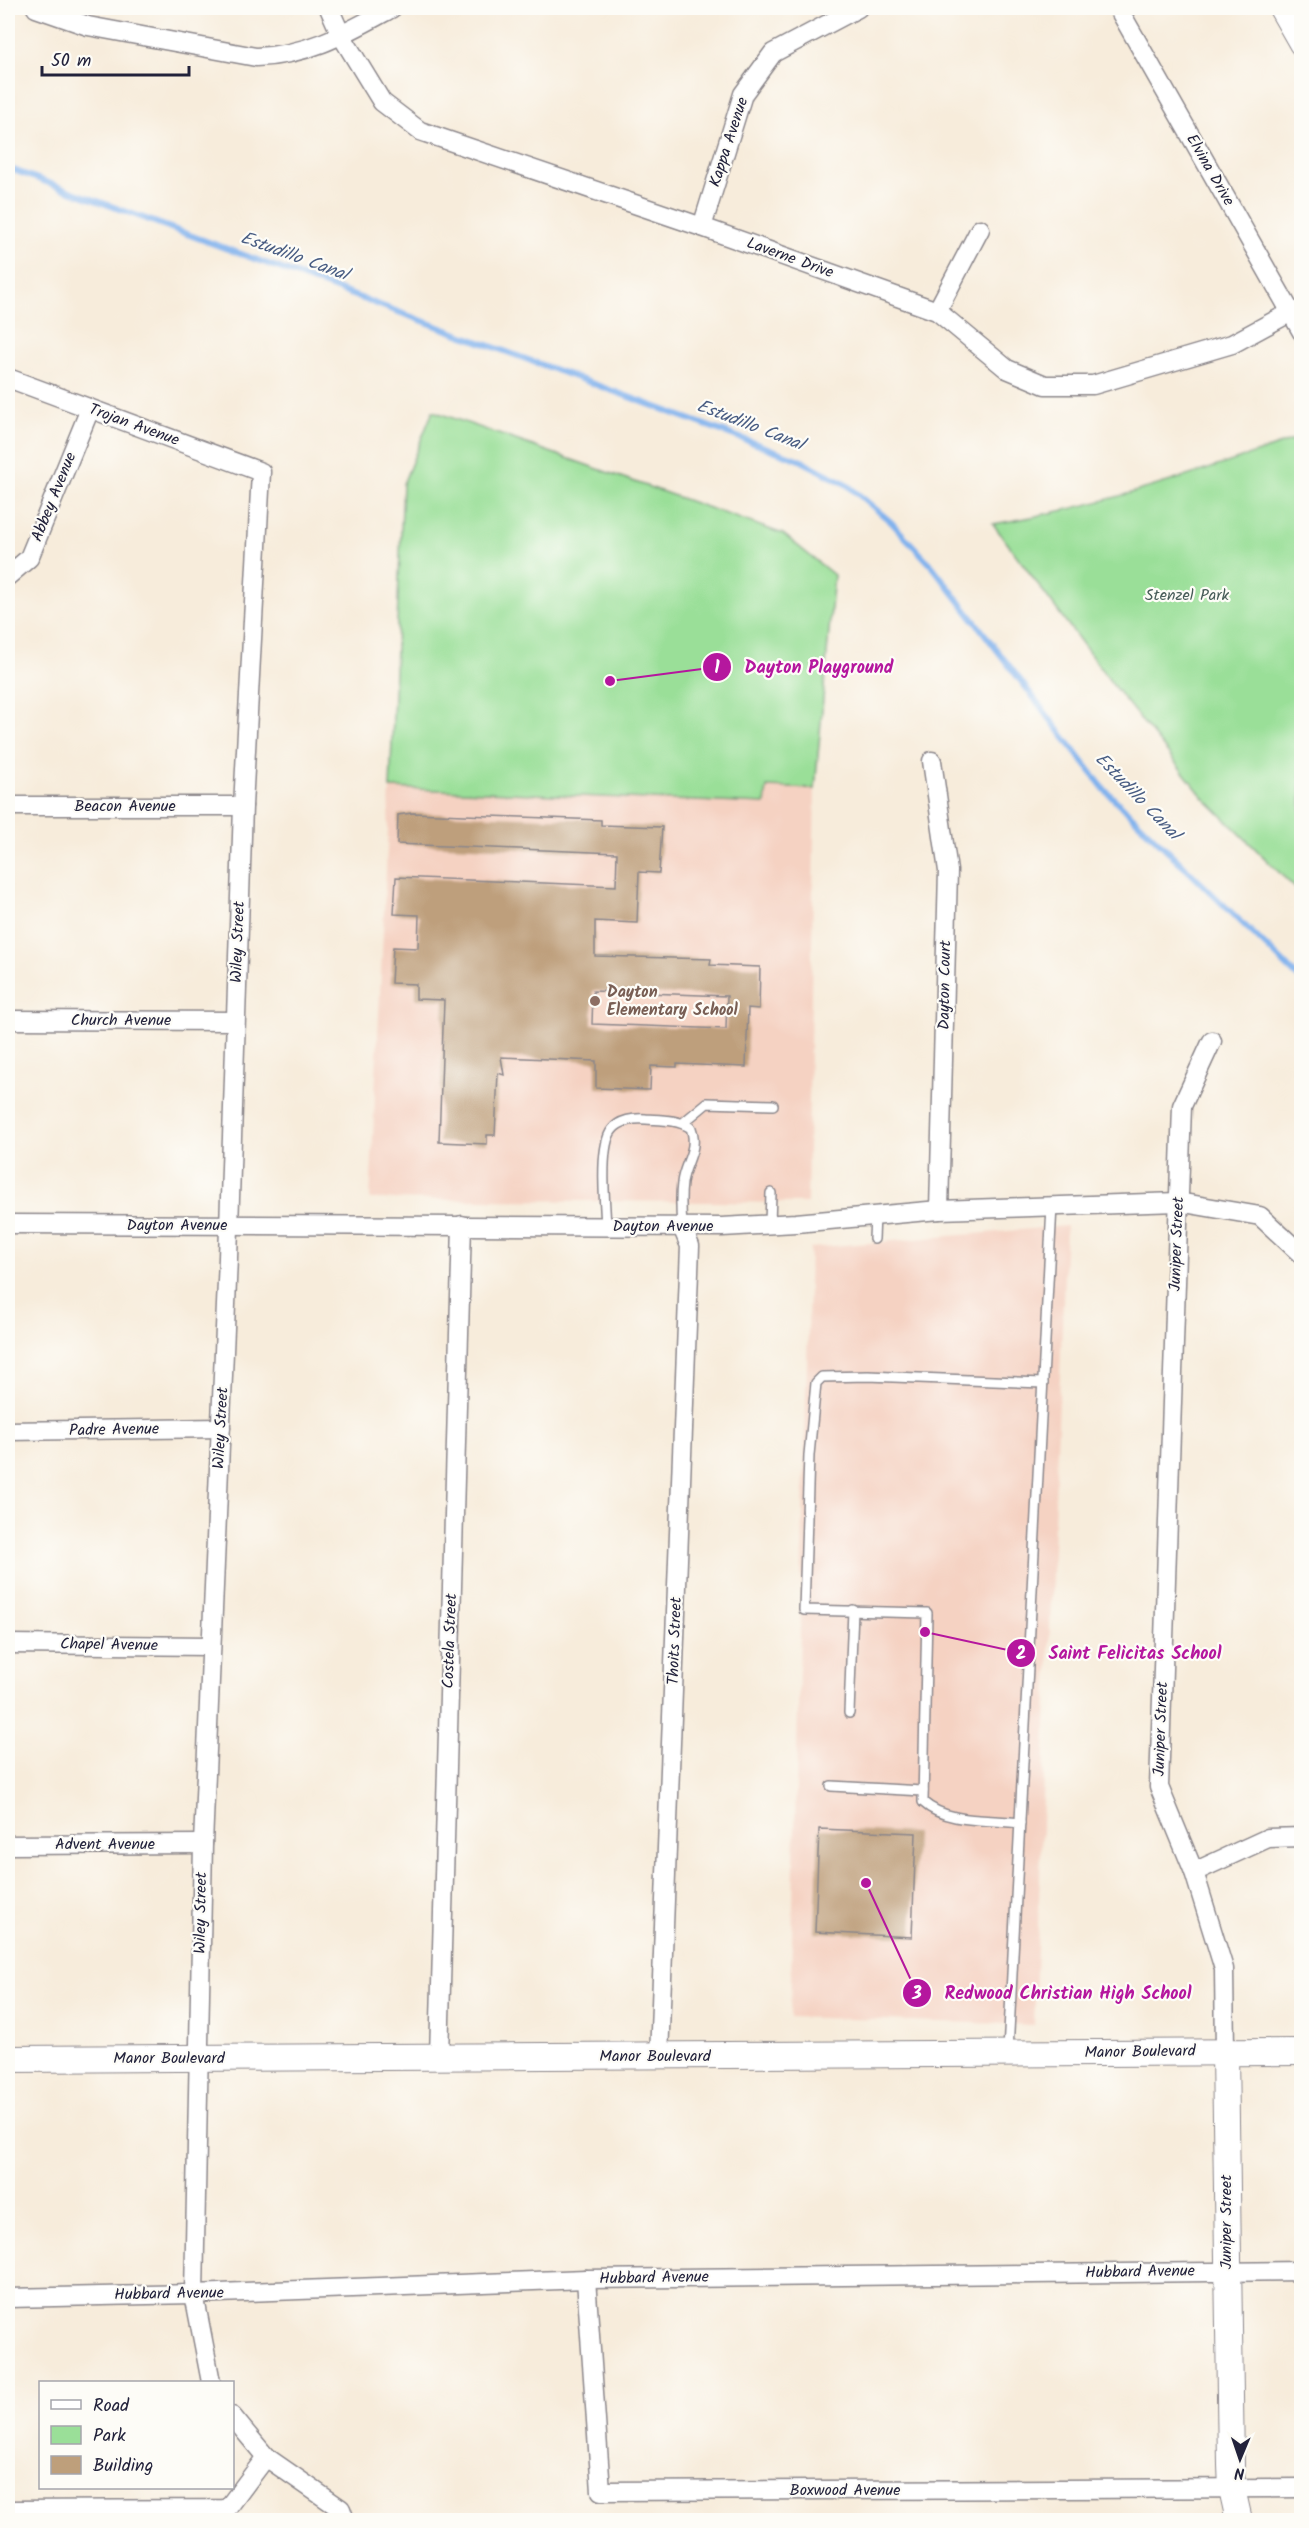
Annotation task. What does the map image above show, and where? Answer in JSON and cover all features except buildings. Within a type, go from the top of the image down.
[{"type":"street","points":[[36,8],[88,26],[256,57],[283,56],[306,50],[341,35],[392,8]]},
{"type":"street","name":"Laverne Drive","points":[[329,8],[341,35],[382,102],[420,131],[702,227],[938,311],[1007,369],[1045,385],[1093,385],[1232,344],[1291,312]]},
{"type":"street","name":"Kappa Avenue","points":[[702,227],[743,94],[773,53],[858,8]]},
{"type":"street","name":"Elvina Drive","points":[[1118,8],[1302,332]]},
{"type":"street","points":[[1282,8],[1302,43]]},
{"type":"street","points":[[938,311],[980,229]]},
{"type":"street","name":"Trojan Avenue","points":[[8,378],[261,472]]},
{"type":"street","name":"Abbey Avenue","points":[[8,576],[29,558],[90,409]]},
{"type":"street","name":"Wiley Street","points":[[211,2381],[194,2294],[203,1844],[229,1225],[243,806],[261,472]]},
{"type":"street","name":"Dayton Court","points":[[932,761],[948,871],[939,1210]]},
{"type":"street","name":"Beacon Avenue","points":[[8,806],[243,806]]},
{"type":"street","name":"Church Avenue","points":[[8,1020],[235,1021]]},
{"type":"street","name":"Juniper Street","points":[[1212,1041],[1182,1106],[1159,1787],[1194,1872],[1224,1969],[1226,2272],[1232,2489],[1239,2520]]},
{"type":"street","name":"Dayton Avenue","points":[[8,1224],[682,1227],[770,1224],[939,1210],[1178,1202],[1260,1216],[1302,1255]]},
{"type":"street","name":"Costela Street","points":[[438,2057],[462,1225]]},
{"type":"street","name":"Thoits Street","points":[[658,2057],[690,1246],[682,1227]]},
{"type":"street","name":"Padre Avenue","points":[[8,1431],[221,1428]]},
{"type":"street","name":"Chapel Avenue","points":[[8,1644],[210,1646]]},
{"type":"street","points":[[1194,1872],[1268,1838],[1302,1837]]},
{"type":"street","name":"Advent Avenue","points":[[8,1845],[203,1844]]},
{"type":"street","name":"Manor Boulevard","points":[[8,2059],[1302,2052]]},
{"type":"street","name":"Hubbard Avenue","points":[[8,2298],[194,2294],[586,2279],[1302,2271]]},
{"type":"street","name":"Boxwood Avenue","points":[[586,2279],[601,2491],[1302,2488]]},
{"type":"street","points":[[234,2418],[266,2457],[341,2509],[345,2520]]},
{"type":"street","points":[[8,2510],[227,2509],[266,2457]]},
{"type":"lane","points":[[683,1123],[708,1103],[773,1105]]},
{"type":"lane","points":[[606,1226],[606,1144],[612,1129],[624,1122],[637,1119],[683,1123],[691,1128],[694,1136],[692,1157],[682,1181],[682,1227]]},
{"type":"lane","points":[[770,1224],[771,1193]]},
{"type":"lane","points":[[1008,2053],[1052,1206]]},
{"type":"lane","points":[[874,1216],[874,1239]]},
{"type":"lane","points":[[1020,1822],[947,1816],[932,1810],[923,1802],[927,1613],[804,1610],[809,1455],[816,1383],[822,1377],[868,1376],[1043,1383]]},
{"type":"lane","points":[[849,1713],[853,1610]]},
{"type":"lane","points":[[831,1786],[923,1791]]},
{"type":"shaded area","name":"Dayton Elementary School","points":[[767,787],[815,789],[807,1203],[370,1199],[390,788],[765,804]]},
{"type":"shaded area","points":[[1066,1226],[1034,2025],[790,2017],[810,1248]]},
{"type":"green space","points":[[433,411],[783,534],[834,575],[815,789],[767,787],[765,804],[390,788],[403,484]]},
{"type":"green space","name":"Stenzel Park","points":[[1302,437],[1301,894],[1204,798],[1116,689],[993,524],[1072,508],[1149,488]]},
{"type":"waterway","name":"Estudillo Canal","points":[[8,168],[800,460],[846,484],[891,522],[933,567],[1104,789],[1302,981]]},
{"type":"place","name":"Dayton Playground","points":[[610,681]]},
{"type":"place","name":"Dayton Elementary School","points":[[595,1001]]},
{"type":"place","name":"Saint Felicitas School","points":[[925,1632]]},
{"type":"place","name":"Redwood Christian High School","points":[[866,1883]]}]
